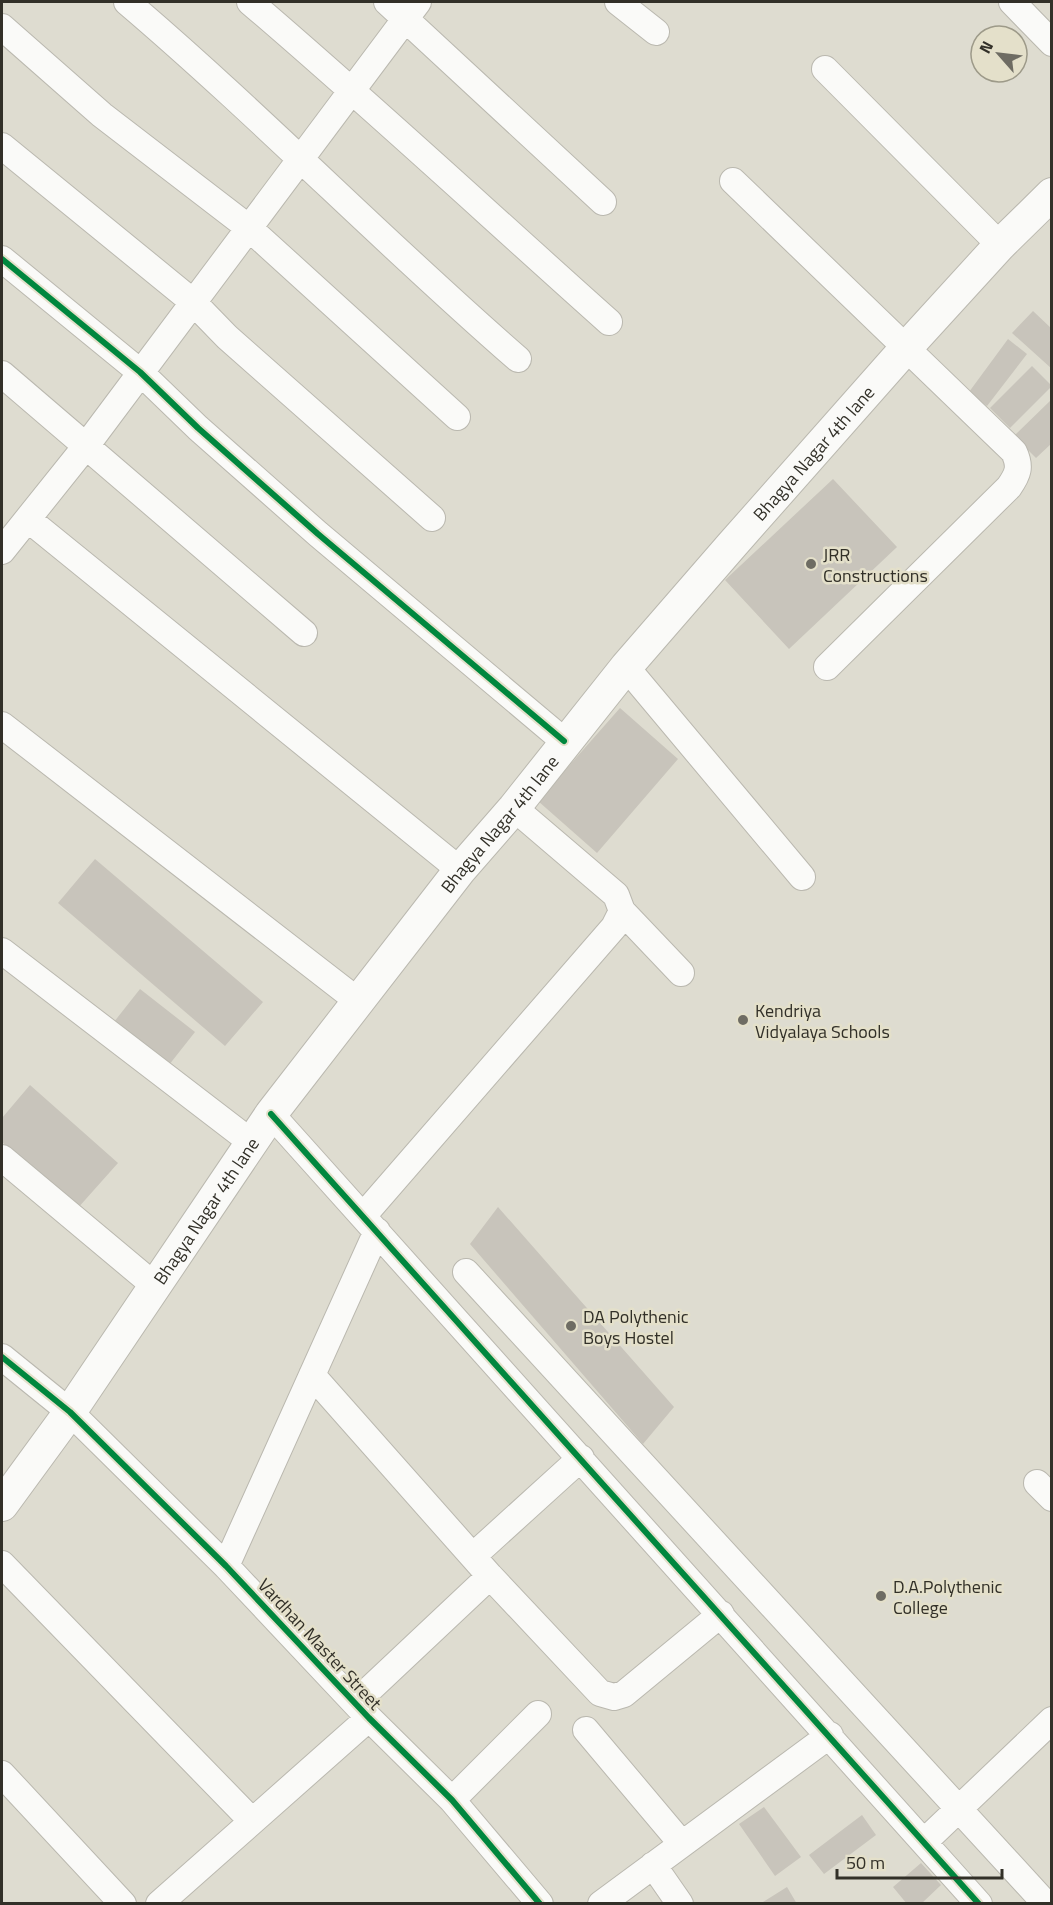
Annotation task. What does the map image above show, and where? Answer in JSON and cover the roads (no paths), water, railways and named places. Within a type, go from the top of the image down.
[{"type":"main road","name":"Bhagya Nagar 4th lane","points":[[2,1505],[70,1412],[271,1114],[460,870],[626,667],[906,348],[1000,245],[1052,194]]},
{"type":"street","points":[[127,2],[300,159],[430,283],[518,358]]},
{"type":"street","points":[[250,2],[352,89],[423,156],[609,322]]},
{"type":"street","points":[[618,2],[656,32]]},
{"type":"street","points":[[1012,2],[1052,43]]},
{"type":"street","points":[[2,551],[86,446],[352,89],[404,7],[603,202]]},
{"type":"street","points":[[2,27],[102,115],[249,228],[457,417]]},
{"type":"street","points":[[825,69],[1000,245]]},
{"type":"street","points":[[2,146],[193,302],[226,337],[432,518]]},
{"type":"street","points":[[733,180],[1014,452],[1020,464],[1017,475],[1009,487],[827,667]]},
{"type":"street","points":[[2,259],[140,372],[198,429],[318,534],[564,741]]},
{"type":"street","points":[[2,374],[304,633]]},
{"type":"street","points":[[29,520],[460,870]]},
{"type":"street","points":[[626,667],[802,877]]},
{"type":"street","points":[[2,725],[358,1001]]},
{"type":"street","points":[[513,808],[616,895],[622,911],[681,973]]},
{"type":"street","points":[[226,1566],[312,1375],[370,1223],[614,927],[622,911]]},
{"type":"street","points":[[2,951],[251,1142]]},
{"type":"street","points":[[271,1114],[582,1458],[979,1904]]},
{"type":"street","points":[[2,1158],[155,1286]]},
{"type":"street","points":[[466,1272],[1046,1904]]},
{"type":"street","name":"Vardhan Master Street","points":[[2,1357],[70,1412],[226,1566],[362,1710],[452,1800],[540,1904]]},
{"type":"street","points":[[312,1375],[490,1576],[600,1693],[607,1696],[624,1694],[721,1614]]},
{"type":"street","points":[[473,1556],[582,1458]]},
{"type":"street","points":[[2,1564],[251,1820]]},
{"type":"street","points":[[159,1904],[251,1820],[362,1710],[490,1576]]},
{"type":"street","points":[[452,1800],[538,1714]]},
{"type":"street","points":[[924,1842],[958,1807],[1052,1720]]},
{"type":"street","points":[[586,1730],[682,1844]]},
{"type":"street","points":[[601,1904],[830,1735]]},
{"type":"street","points":[[2,1774],[123,1904]]},
{"type":"street","points":[[653,1865],[680,1904]]},
{"type":"place","name":"JRR Constructions","points":[[811,564]]},
{"type":"place","name":"Kendriya Vidyalaya Schools","points":[[743,1020]]},
{"type":"place","name":"DA Polythenic Boys Hostel","points":[[571,1326]]},
{"type":"place","name":"D.A.Polythenic College","points":[[881,1596]]}]
